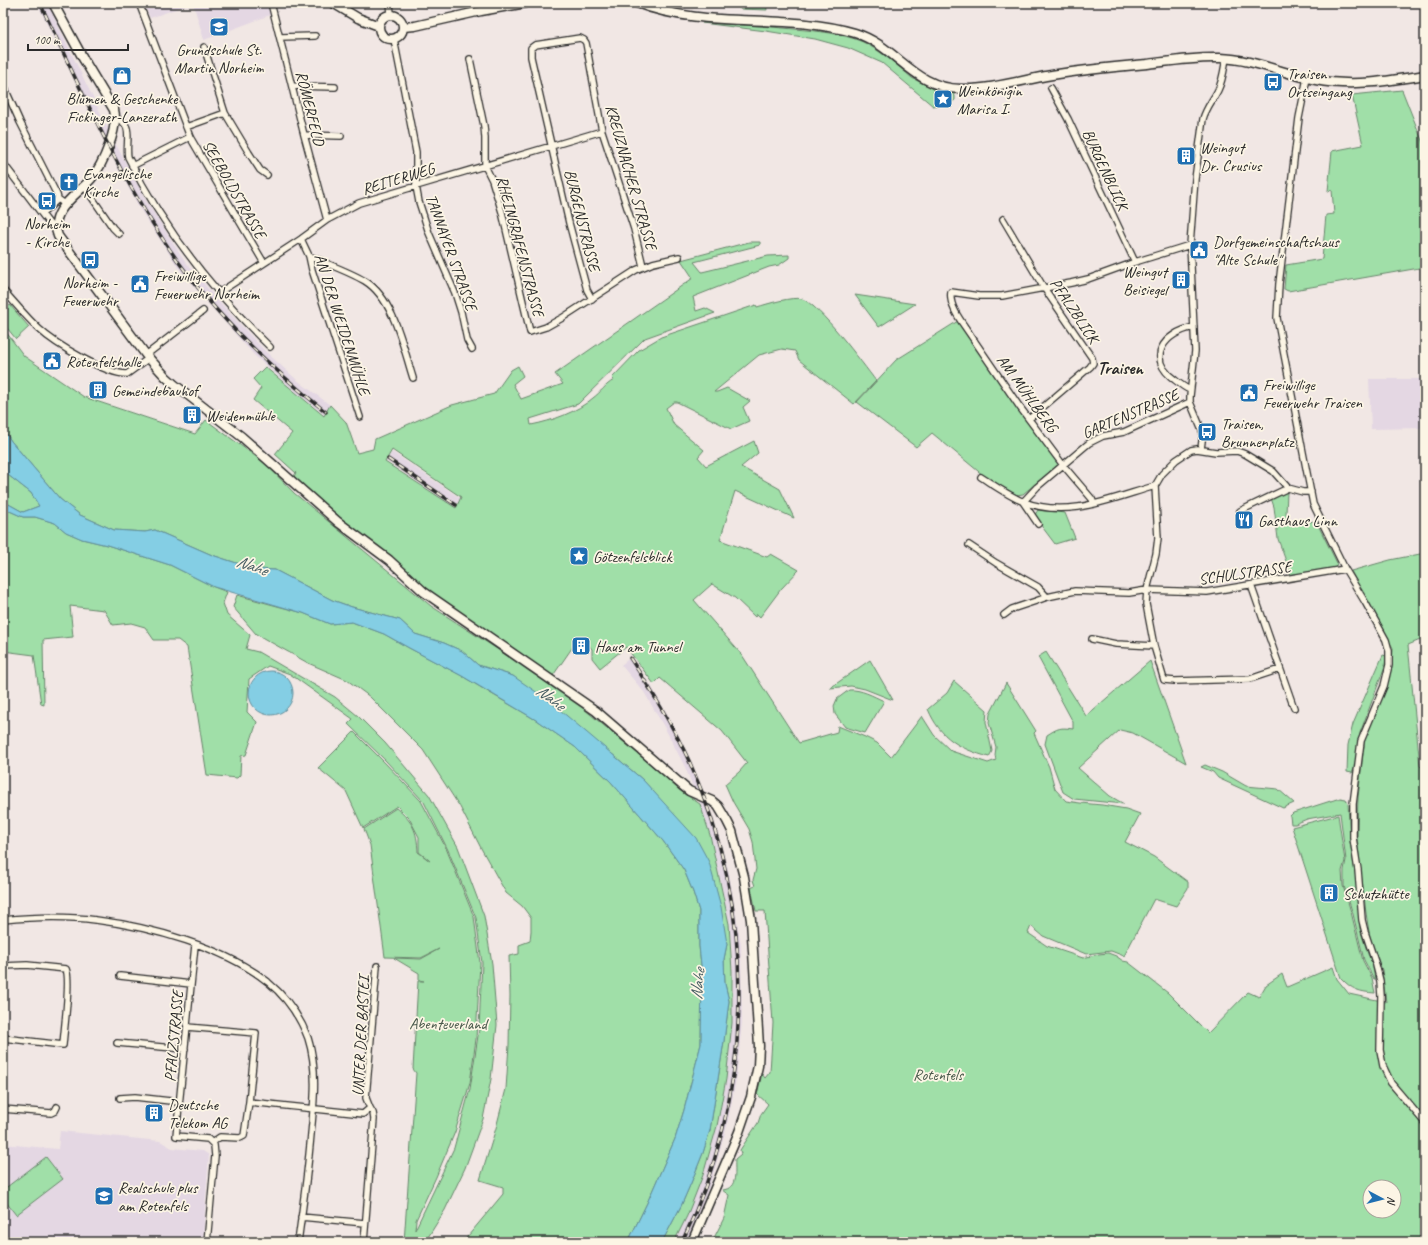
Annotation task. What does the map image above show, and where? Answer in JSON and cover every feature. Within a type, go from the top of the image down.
[{"type":"main road","points":[[53,3],[84,60],[114,110],[115,119],[100,167],[84,186],[62,202],[56,228],[58,236],[148,356],[175,385],[242,437],[338,522],[389,560],[428,595],[596,711],[689,791],[712,801],[718,806],[728,821],[744,877],[751,920],[759,1046],[758,1066],[751,1097],[739,1132],[692,1242]]},
{"type":"main road","points":[[333,3],[358,18],[379,26]]},
{"type":"main road","points":[[404,27],[526,3]]},
{"type":"main road","points":[[637,3],[663,12],[689,17],[790,23],[822,26],[849,32],[864,36],[880,45],[925,80],[941,86],[960,89],[1088,70],[1186,59],[1226,58],[1259,64],[1307,78],[1331,82],[1366,83],[1425,75]]},
{"type":"main road","points":[[391,14],[400,18],[404,27],[401,34],[394,39],[383,36],[379,29],[381,19],[391,14]]},
{"type":"street","name":"SEEBOLDSTRASSE","points":[[139,3],[190,137],[264,263]]},
{"type":"street","name":"RÖMERFELD","points":[[271,3],[327,220]]},
{"type":"street","points":[[390,3],[391,14]]},
{"type":"street","points":[[280,37],[315,36]]},
{"type":"street","name":"BURGENSTRASSE","points":[[587,46],[584,40],[580,38],[536,45],[531,48],[531,57],[569,223],[587,290],[592,299]]},
{"type":"street","name":"TANNAYER STRASSE","points":[[394,39],[416,152],[416,186],[422,214],[455,293],[461,312],[466,340],[472,349]]},
{"type":"street","name":"KREUZNACHER STRASSE","points":[[587,46],[602,131],[634,229],[643,266]]},
{"type":"street","points":[[204,48],[225,113],[260,170],[267,175]]},
{"type":"street","points":[[1201,449],[1203,433],[1190,402],[1190,390],[1195,363],[1190,245],[1195,179],[1203,118],[1206,109],[1219,88],[1226,58]]},
{"type":"street","points":[[470,59],[484,126],[485,166]]},
{"type":"street","points":[[1307,78],[1302,98],[1297,133],[1280,277],[1277,318],[1315,508],[1345,569],[1386,640],[1390,651],[1389,664],[1384,686],[1361,741],[1353,815],[1353,838],[1358,870],[1362,920],[1380,981],[1381,1058],[1385,1072],[1391,1083],[1425,1123]]},
{"type":"street","points":[[3,84],[20,122],[62,202],[42,214]]},
{"type":"street","points":[[292,86],[335,87]]},
{"type":"street","name":"BURGENBLICK","points":[[1051,88],[1068,119],[1135,262]]},
{"type":"street","name":"SEEBOLDSTRASSE","points":[[186,127],[225,113]]},
{"type":"street","points":[[115,119],[120,120],[127,126],[127,153],[132,166],[187,254],[243,320],[270,347]]},
{"type":"street","name":"REITERWEG","points":[[220,292],[301,239],[327,220],[359,203],[602,131]]},
{"type":"street","points":[[304,135],[341,136]]},
{"type":"street","points":[[132,166],[190,137]]},
{"type":"street","points":[[3,163],[51,226],[56,228]]},
{"type":"street","name":"RHEINGRAFENSTRASSE","points":[[485,166],[492,180],[502,212],[530,332],[546,327],[592,299]]},
{"type":"street","points":[[84,186],[119,234]]},
{"type":"street","name":"PFALZBLICK","points":[[1003,219],[1044,288],[1092,358],[1093,363],[1029,419]]},
{"type":"street","name":"AN DER WEIDENMÜHLE","points":[[301,239],[309,256],[312,270],[360,417]]},
{"type":"street","points":[[1044,288],[1088,279],[1135,262],[1190,245]]},
{"type":"street","points":[[309,256],[366,282],[383,298],[397,329],[413,378]]},
{"type":"street","points":[[592,299],[643,266],[679,257]]},
{"type":"street","name":"AM MÜHLBERG","points":[[1044,288],[1002,296],[967,295],[951,292],[950,299],[959,318],[1029,419],[1092,499],[1094,504]]},
{"type":"street","points":[[3,290],[40,330],[62,346],[110,371],[126,374],[202,311]]},
{"type":"street","points":[[1190,390],[1166,372],[1161,364],[1160,354],[1162,346],[1166,340],[1176,334],[1194,327]]},
{"type":"street","name":"GARTENSTRASSE","points":[[1023,502],[1037,487],[1089,443],[1103,436],[1124,432],[1190,402]]},
{"type":"street","points":[[1280,669],[1250,679],[1164,680],[1154,646],[1146,610],[1147,590],[1156,554],[1158,538],[1155,486],[1162,474],[1182,455],[1190,450],[1201,449],[1216,452],[1236,451],[1245,454],[1273,471],[1288,488],[1303,492],[1311,492]]},
{"type":"street","points":[[981,477],[1023,502],[1056,508],[1077,507],[1094,504],[1155,486]]},
{"type":"street","points":[[1240,512],[1287,490],[1288,488]]},
{"type":"street","points":[[1023,502],[1038,524]]},
{"type":"street","points":[[969,545],[996,563],[1038,587],[1048,597]]},
{"type":"street","name":"SCHULSTRASSE","points":[[1004,615],[1012,609],[1048,597],[1075,591],[1129,594],[1147,590],[1207,592],[1345,569]]},
{"type":"street","points":[[1251,585],[1294,708]]},
{"type":"street","points":[[1092,639],[1116,644],[1154,646]]},
{"type":"street","points":[[3,920],[49,918],[95,920],[144,929],[214,952],[251,970],[281,994],[301,1023],[308,1039],[312,1055],[314,1075],[313,1109],[302,1218],[298,1242]]},
{"type":"street","name":"PFALZSTRASSE","points":[[195,945],[176,1136],[208,1139],[213,1142]]},
{"type":"street","points":[[3,966],[66,968],[68,972],[63,1045],[3,1038]]},
{"type":"street","name":"UNTER DER BASTEI","points":[[364,1242],[374,1119],[373,1113],[366,1098],[377,966]]},
{"type":"street","points":[[120,976],[191,984]]},
{"type":"street","points":[[187,1027],[256,1033],[244,1136],[240,1138],[220,1137],[213,1142],[215,1147],[207,1242]]},
{"type":"street","points":[[117,1043],[185,1049]]},
{"type":"street","points":[[120,1098],[135,1097],[179,1102]]},
{"type":"street","name":"UNTER DER BASTEI","points":[[249,1102],[363,1114],[370,1108]]},
{"type":"street","points":[[3,1109],[51,1113],[55,1111],[56,1107]]},
{"type":"street","points":[[302,1218],[365,1223]]},
{"type":"shaded area","points":[[37,3],[47,3],[114,141],[148,204],[185,261],[215,297],[265,351],[297,380],[330,405],[324,415],[254,355],[178,267],[140,209],[103,139]]},
{"type":"shaded area","points":[[144,3],[186,3],[187,5],[150,18]]},
{"type":"shaded area","name":"Grundschule St. Martin Norheim","points":[[193,3],[267,3],[270,15],[204,40]]},
{"type":"shaded area","points":[[1369,379],[1425,379],[1425,428],[1371,429]]},
{"type":"shaded area","points":[[392,452],[460,498],[455,507],[386,461]]},
{"type":"shaded area","points":[[631,657],[652,688],[674,726],[697,776],[717,831],[729,873],[741,945],[742,1023],[736,1080],[727,1126],[712,1178],[697,1219],[686,1242],[674,1242],[687,1216],[710,1153],[726,1079],[733,997],[732,948],[720,878],[710,835],[700,804],[685,767],[667,732],[644,692],[621,665]]},
{"type":"shaded area","name":"Realschule plus am Rotenfels","points":[[60,1131],[160,1141],[172,1148],[203,1151],[209,1155],[203,1237],[194,1242],[3,1242],[3,1144],[58,1149]]},
{"type":"green space","points":[[738,3],[766,3],[767,10],[740,9]]},
{"type":"green space","points":[[702,23],[748,25],[812,31],[838,34],[855,39],[863,42],[882,54],[912,78],[938,91],[953,93],[955,100],[951,103],[933,106],[882,63],[848,48],[815,39]]},
{"type":"green space","points":[[1402,90],[1425,148],[1425,267],[1288,291],[1284,289],[1286,265],[1322,259],[1326,215],[1334,214],[1332,190],[1328,191],[1332,151],[1363,145],[1352,95]]},
{"type":"green space","name":"Rotenfels","points":[[749,242],[760,242],[760,245],[694,262],[702,272],[768,256],[789,255],[789,258],[779,265],[769,267],[693,297],[696,311],[705,308],[715,313],[645,338],[578,404],[530,419],[531,425],[547,421],[580,408],[614,380],[612,378],[639,350],[661,337],[756,305],[757,307],[786,299],[798,298],[810,303],[851,349],[876,381],[854,404],[799,360],[795,351],[782,349],[759,355],[714,392],[727,388],[750,401],[743,407],[749,421],[731,429],[677,402],[674,402],[666,408],[674,425],[704,450],[698,457],[706,466],[754,441],[758,453],[741,467],[780,489],[794,518],[735,491],[720,540],[767,557],[771,554],[799,570],[781,589],[760,617],[757,614],[755,617],[735,598],[712,584],[694,600],[742,655],[799,743],[837,732],[838,726],[877,743],[891,757],[922,716],[934,735],[951,751],[988,763],[996,760],[996,747],[989,723],[990,714],[1006,683],[1036,731],[1034,733],[1049,767],[1055,789],[1066,801],[1126,809],[1140,814],[1125,842],[1154,857],[1188,882],[1188,888],[1176,906],[1154,899],[1124,956],[1111,951],[1086,954],[1043,936],[1031,926],[1028,933],[1047,946],[1083,958],[1108,953],[1128,962],[1168,993],[1208,1033],[1248,992],[1259,997],[1266,985],[1282,974],[1287,987],[1333,967],[1337,979],[1349,994],[1386,1002],[1382,970],[1370,938],[1357,838],[1358,797],[1365,737],[1392,668],[1393,648],[1351,571],[1390,560],[1425,553],[1425,638],[1408,645],[1420,766],[1425,771],[1425,1242],[712,1242],[724,1218],[729,1195],[722,1190],[727,1189],[733,1183],[735,1159],[741,1154],[740,1150],[758,1123],[761,1114],[768,1104],[757,1094],[762,1074],[765,1078],[770,1072],[773,1023],[765,911],[756,911],[751,888],[755,886],[753,880],[756,869],[753,842],[749,829],[733,802],[725,784],[747,763],[722,731],[660,678],[654,684],[626,647],[600,668],[592,658],[592,649],[587,643],[577,639],[552,677],[433,594],[404,568],[354,530],[294,476],[296,473],[275,454],[292,433],[253,400],[261,388],[253,379],[265,367],[324,416],[330,405],[346,422],[357,453],[373,449],[375,439],[452,405],[494,394],[511,370],[518,366],[523,376],[513,384],[521,399],[563,384],[555,374],[693,278],[681,260]],"holes":[[[392,450],[461,497],[456,508],[385,462]]]},
{"type":"green space","points":[[855,295],[915,304],[879,327]]},
{"type":"green space","points":[[10,305],[29,327],[16,339],[3,323],[3,311]]},
{"type":"green space","points":[[958,321],[1015,405],[1059,464],[1023,494],[1017,495],[984,476],[932,433],[916,447],[857,402],[896,360]]},
{"type":"green space","points":[[3,328],[24,356],[84,397],[195,434],[206,420],[266,464],[294,493],[431,606],[584,709],[661,773],[679,790],[700,804],[710,835],[729,924],[732,971],[732,1023],[726,1079],[717,1126],[703,1175],[687,1216],[674,1242],[662,1242],[691,1183],[710,1130],[729,1001],[725,984],[724,959],[727,944],[669,810],[643,780],[513,676],[478,665],[462,651],[444,643],[415,634],[400,620],[332,600],[275,570],[255,569],[212,555],[155,530],[145,532],[114,530],[80,515],[60,499],[11,441],[3,428]]},
{"type":"green space","points":[[8,475],[31,493],[39,506],[23,512],[3,501],[3,476]]},
{"type":"green space","points":[[1287,492],[1286,514],[1290,524],[1316,521],[1337,563],[1334,569],[1291,575],[1278,539],[1274,507],[1271,498]]},
{"type":"green space","name":"Abenteuerland","points":[[3,508],[23,517],[35,517],[55,523],[66,532],[82,539],[107,545],[170,565],[227,592],[223,603],[227,615],[250,635],[246,649],[258,652],[335,697],[358,716],[385,743],[429,795],[458,847],[484,916],[492,964],[497,1025],[491,1079],[483,1119],[465,1168],[445,1210],[425,1242],[404,1242],[416,1073],[413,1069],[418,981],[424,981],[419,980],[419,973],[394,958],[421,959],[439,949],[421,958],[385,957],[370,845],[364,829],[396,808],[413,827],[417,838],[418,852],[430,861],[419,852],[419,837],[409,818],[397,806],[363,828],[346,791],[318,768],[354,732],[421,801],[446,848],[474,917],[480,963],[476,1039],[470,1083],[455,1132],[416,1220],[415,1230],[454,1148],[470,1089],[479,1029],[482,963],[476,918],[448,850],[424,802],[386,761],[348,724],[353,719],[290,674],[268,666],[249,679],[247,712],[257,722],[246,755],[241,756],[240,775],[237,778],[207,775],[187,647],[178,640],[154,640],[145,627],[131,623],[113,625],[104,610],[70,606],[73,637],[43,640],[44,705],[41,704],[34,655],[3,651]]},
{"type":"green space","points":[[1038,510],[1065,513],[1075,538],[1055,544],[1034,516]]},
{"type":"green space","points":[[237,595],[303,613],[330,624],[352,622],[384,634],[462,676],[536,720],[575,747],[611,782],[663,841],[684,870],[699,911],[699,946],[702,974],[701,1044],[675,1139],[628,1242],[463,1242],[503,1194],[503,1187],[480,1180],[506,1089],[509,1045],[509,956],[519,954],[519,945],[530,941],[531,918],[522,906],[506,893],[460,807],[423,750],[370,697],[347,680],[308,663],[256,634],[233,607]]},
{"type":"green space","points":[[1046,652],[1086,716],[1150,661],[1186,763],[1133,733],[1120,730],[1078,768],[1110,796],[1124,804],[1074,799],[1063,792],[1045,744],[1047,735],[1059,729],[1073,729],[1073,722],[1038,657]]},
{"type":"green space","points":[[1383,655],[1386,656],[1385,666],[1360,733],[1354,769],[1352,773],[1347,772],[1348,745],[1353,724]]},
{"type":"green space","points":[[870,660],[893,700],[865,689],[851,686],[830,688]]},
{"type":"green space","points":[[954,681],[987,710],[986,722],[992,751],[989,757],[969,750],[952,741],[939,728],[928,709],[947,693]]},
{"type":"green space","points":[[849,690],[862,692],[884,701],[865,733],[845,727],[835,714],[834,706],[837,699]]},
{"type":"green space","points":[[1205,765],[1222,772],[1246,786],[1278,789],[1294,803],[1283,808],[1218,778],[1213,772],[1201,767]]},
{"type":"green space","points":[[1340,798],[1346,799],[1348,804],[1350,841],[1357,885],[1360,929],[1372,962],[1375,979],[1364,960],[1353,914],[1344,886],[1344,870],[1346,860],[1340,813],[1307,819],[1291,824],[1290,816],[1293,813]]},
{"type":"green space","points":[[1338,815],[1345,861],[1342,871],[1343,886],[1363,961],[1372,978],[1375,993],[1356,990],[1341,978],[1292,827]]},
{"type":"green space","points":[[46,1157],[63,1179],[16,1215],[3,1198],[3,1190]]},
{"type":"water","points":[[3,428],[11,441],[60,499],[80,515],[114,530],[145,532],[155,530],[212,555],[255,569],[275,570],[332,600],[400,620],[415,634],[444,643],[462,651],[478,665],[513,676],[548,700],[643,780],[696,838],[709,862],[721,907],[727,944],[724,959],[725,984],[729,1001],[710,1130],[691,1183],[662,1242],[628,1242],[675,1139],[684,1110],[701,1044],[702,974],[699,946],[699,911],[684,870],[663,841],[611,782],[575,747],[536,720],[462,676],[384,634],[352,622],[330,624],[303,613],[214,587],[170,565],[107,545],[82,539],[66,532],[55,523],[35,517],[23,517],[3,508],[3,501],[23,512],[39,506],[31,493],[8,475],[3,468]]},
{"type":"water","points":[[271,671],[283,675],[289,681],[293,693],[289,705],[283,711],[271,715],[259,711],[253,705],[249,693],[253,681],[259,675]]},
{"type":"railway","points":[[40,3],[87,104],[121,170],[159,233],[180,264],[212,305],[248,343],[286,379],[326,412]]},
{"type":"railway","points":[[388,459],[456,505]]},
{"type":"railway","points":[[630,658],[677,736],[690,763],[712,821],[728,881],[737,942],[739,1003],[735,1064],[724,1125],[706,1184],[682,1242]]},
{"type":"place","name":"Grundschule St. Martin Norheim","points":[[219,27]]},
{"type":"place","name":"Blumen & Geschenke Fickinger-Lanzerath","points":[[122,76]]},
{"type":"place","name":"Traisen Ortseingang","points":[[1273,82]]},
{"type":"place","name":"Weinkönigin Marisa I.","points":[[943,99]]},
{"type":"place","name":"Weingut Dr. Crusius","points":[[1186,156]]},
{"type":"place","name":"Evangelische Kirche","points":[[69,182]]},
{"type":"place","name":"Norheim - Kirche","points":[[47,201]]},
{"type":"place","name":"Dorfgemeinschaftshaus \"Alte Schule\"","points":[[1199,250]]},
{"type":"place","name":"Norheim - Feuerwehr","points":[[90,260]]},
{"type":"place","name":"Weingut Beisiegel","points":[[1181,280]]},
{"type":"place","name":"Freiwillige Feuerwehr Norheim","points":[[140,284]]},
{"type":"place","name":"Rotenfelshalle","points":[[52,361]]},
{"type":"place","name":"Gemeindebauhof","points":[[98,390]]},
{"type":"place","name":"Freiwillige Feuerwehr Traisen","points":[[1249,393]]},
{"type":"place","name":"Weidenmühle","points":[[192,415]]},
{"type":"place","name":"Traisen, Brunnenplatz","points":[[1207,432]]},
{"type":"place","name":"Gasthaus Linn","points":[[1244,520]]},
{"type":"place","name":"Götzenfelsblick","points":[[579,556]]},
{"type":"place","name":"Haus am Tunnel","points":[[581,646]]},
{"type":"place","name":"Schutzhütte","points":[[1329,893]]},
{"type":"place","name":"Deutsche Telekom AG","points":[[154,1113]]},
{"type":"place","name":"Realschule plus am Rotenfels","points":[[104,1196]]},
{"type":"district","name":"Traisen","points":[[1120,368]]},
{"type":"water label","name":"Nahe","points":[[252,565]]},
{"type":"water label","name":"Nahe","points":[[551,697]]},
{"type":"water label","name":"Nahe","points":[[697,984]]}]
